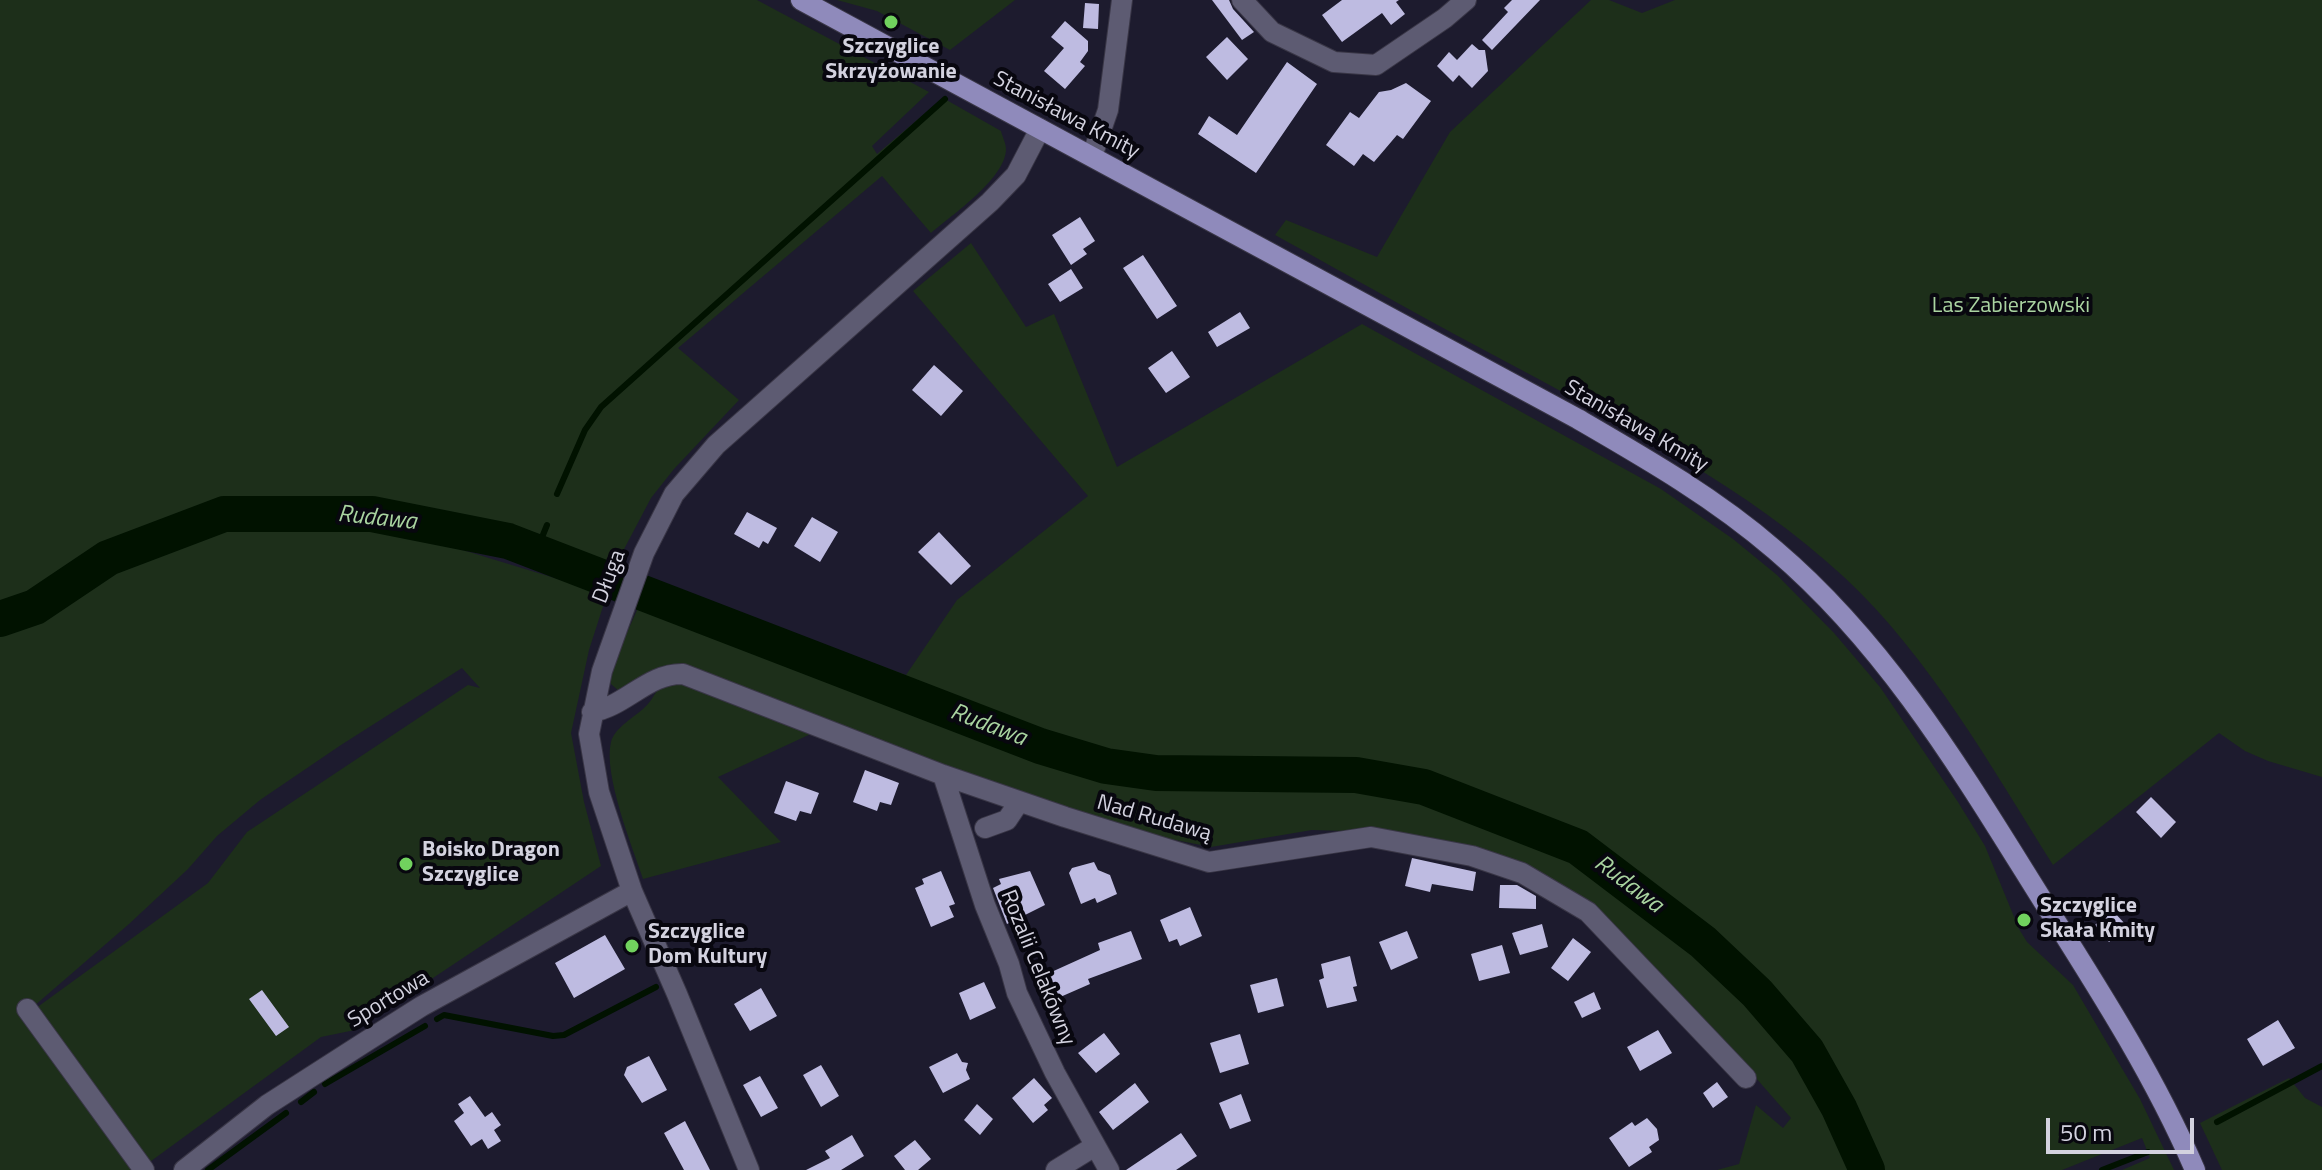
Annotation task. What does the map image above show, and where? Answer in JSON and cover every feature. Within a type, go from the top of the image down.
[{"type":"main road","name":"Stanisława Kmity","points":[[801,0],[1637,453],[1714,501],[1792,564],[1870,645],[1949,753],[2135,1051],[2165,1105],[2195,1170]]},
{"type":"street","points":[[1092,156],[1108,110],[1122,0]]},
{"type":"street","points":[[1242,0],[1272,32],[1334,62],[1376,65],[1466,0]]},
{"type":"street","name":"Długa","points":[[749,1170],[632,891],[599,792],[589,734],[592,712],[617,626],[644,553],[674,494],[716,445],[990,202],[1016,175],[1040,129]]},
{"type":"street","name":"Nad Rudawą","points":[[592,712],[616,705],[656,679],[683,674],[943,775],[1209,862],[1371,837],[1472,856],[1522,873],[1588,912],[1746,1078]]},
{"type":"street","name":"Rozalii Celakówny","points":[[943,775],[1017,993],[1055,1073],[1109,1170]]},
{"type":"street","points":[[985,828],[1007,820],[1019,802]]},
{"type":"street","name":"Sportowa","points":[[184,1170],[267,1105],[422,1006],[632,891]]},
{"type":"street","points":[[27,1009],[144,1170]]},
{"type":"street","points":[[1056,1170],[1095,1146]]},
{"type":"green space","points":[[0,0],[757,0],[929,92],[872,146],[877,154],[943,98],[1001,131],[1006,149],[1004,160],[988,184],[931,233],[882,176],[678,348],[739,400],[651,498],[612,572],[486,531],[380,504],[325,501],[228,506],[179,517],[137,534],[32,596],[0,611]]},
{"type":"green space","points":[[837,0],[1015,0],[950,50],[877,11]]},
{"type":"green space","name":"Las Zabierzowski","points":[[1591,0],[1609,0],[1642,13],[1675,0],[2322,0],[2322,777],[2268,761],[2245,751],[2219,733],[2053,865],[1958,714],[1931,677],[1875,608],[1807,545],[1728,487],[1686,461],[1275,235],[1286,220],[1377,257],[1450,132]]},
{"type":"green space","points":[[971,243],[1026,327],[1054,314],[1117,467],[1362,324],[1661,489],[1733,539],[1777,575],[1834,633],[1880,687],[1985,846],[2027,942],[2073,985],[2140,1099],[2174,1170],[2122,1170],[2150,1158],[2142,1138],[2062,1170],[1717,1170],[1739,1164],[1756,1105],[1783,1128],[1791,1118],[1741,1061],[1595,912],[1559,883],[1497,858],[1378,832],[1312,830],[1211,847],[1145,834],[1035,801],[691,670],[619,691],[611,684],[609,673],[650,581],[906,675],[957,600],[1088,496],[913,291]]},
{"type":"green space","points":[[322,520],[387,527],[607,594],[589,650],[571,733],[584,802],[601,866],[355,1030],[321,1037],[147,1164],[32,1011],[208,883],[247,832],[468,685],[480,688],[462,668],[260,800],[217,836],[188,869],[129,924],[26,1013],[136,1170],[0,1170],[0,635],[44,612],[109,570],[151,552],[246,523]]},
{"type":"green space","points":[[670,682],[691,685],[815,732],[718,777],[781,842],[643,879],[615,791],[611,772],[611,742],[621,727],[645,707],[661,687]]},
{"type":"green space","points":[[2289,1078],[2305,1098],[2322,1107],[2322,1170],[2222,1170],[2200,1123]]},
{"type":"building","points":[[1212,0],[1229,0],[1254,32],[1242,40]]},
{"type":"building","points":[[1342,0],[1399,0],[1396,2],[1405,14],[1391,25],[1382,13],[1342,42],[1322,15]]},
{"type":"building","points":[[1512,0],[1540,0],[1492,50],[1482,40],[1508,12],[1504,8]]},
{"type":"building","points":[[1085,3],[1099,4],[1098,29],[1083,28]]},
{"type":"building","points":[[1065,21],[1088,41],[1088,51],[1080,62],[1085,66],[1065,89],[1044,71],[1064,48],[1051,37]]},
{"type":"building","points":[[1227,37],[1248,59],[1227,80],[1206,57]]},
{"type":"building","points":[[1472,44],[1479,50],[1485,50],[1488,71],[1472,88],[1459,75],[1453,82],[1437,66],[1449,52],[1457,60]]},
{"type":"building","points":[[1287,62],[1317,84],[1256,173],[1198,134],[1209,116],[1237,135]]},
{"type":"building","points":[[1406,83],[1431,101],[1403,139],[1397,135],[1374,162],[1363,154],[1354,166],[1326,145],[1350,112],[1359,118],[1379,92]]},
{"type":"building","points":[[1080,217],[1095,241],[1083,249],[1087,254],[1071,265],[1052,235]]},
{"type":"building","points":[[1143,255],[1177,306],[1157,319],[1123,268]]},
{"type":"building","points":[[1071,269],[1083,288],[1060,302],[1048,284]]},
{"type":"building","points":[[1240,312],[1250,328],[1217,347],[1208,332]]},
{"type":"building","points":[[1172,351],[1190,377],[1166,393],[1148,368]]},
{"type":"building","points":[[934,365],[963,391],[941,416],[912,390]]},
{"type":"building","points":[[747,512],[777,528],[768,544],[763,541],[759,548],[734,534]]},
{"type":"building","points":[[812,517],[838,532],[820,562],[794,546]]},
{"type":"building","points":[[939,532],[971,566],[951,585],[918,552]]},
{"type":"building","points":[[865,770],[899,783],[891,805],[880,802],[877,811],[853,802]]},
{"type":"building","points":[[786,781],[819,793],[811,814],[800,811],[796,821],[774,813]]},
{"type":"building","points":[[2151,797],[2176,822],[2161,838],[2136,812]]},
{"type":"building","points":[[1412,858],[1476,872],[1473,891],[1432,884],[1430,892],[1405,886]]},
{"type":"building","points":[[1094,862],[1098,870],[1110,875],[1117,894],[1097,903],[1095,898],[1081,904],[1069,873],[1072,868]]},
{"type":"building","points":[[941,871],[955,904],[949,906],[954,917],[931,927],[915,888],[924,884],[922,879]]},
{"type":"building","points":[[1030,871],[1045,905],[1007,924],[993,888],[1001,884],[999,879]]},
{"type":"building","points":[[1500,885],[1517,885],[1536,896],[1536,909],[1499,908]]},
{"type":"building","points":[[1190,907],[1202,936],[1180,946],[1177,939],[1169,942],[1160,920]]},
{"type":"building","points":[[2112,910],[2127,926],[2109,942],[2095,925]]},
{"type":"building","points":[[1542,924],[1548,947],[1520,955],[1512,933]]},
{"type":"building","points":[[1131,931],[1142,959],[1088,979],[1090,984],[1058,998],[1047,974],[1100,950],[1098,943]]},
{"type":"building","points":[[1407,931],[1418,958],[1391,970],[1379,942]]},
{"type":"building","points":[[605,935],[625,969],[574,998],[555,963]]},
{"type":"building","points":[[1573,938],[1591,952],[1568,981],[1551,968]]},
{"type":"building","points":[[1502,945],[1510,973],[1479,981],[1471,954]]},
{"type":"building","points":[[1350,956],[1357,1001],[1327,1008],[1319,980],[1324,978],[1321,964]]},
{"type":"building","points":[[1277,978],[1284,1006],[1258,1013],[1250,985]]},
{"type":"building","points":[[984,982],[996,1008],[970,1020],[959,993]]},
{"type":"building","points":[[761,988],[777,1016],[750,1031],[734,1004]]},
{"type":"building","points":[[262,990],[289,1027],[276,1036],[249,999]]},
{"type":"building","points":[[1594,992],[1601,1009],[1582,1018],[1574,1002]]},
{"type":"building","points":[[2278,1020],[2295,1048],[2263,1066],[2247,1039]]},
{"type":"building","points":[[1658,1030],[1672,1053],[1640,1071],[1627,1047]]},
{"type":"building","points":[[1104,1033],[1120,1054],[1096,1073],[1078,1053]]},
{"type":"building","points":[[1240,1034],[1249,1064],[1220,1073],[1210,1043]]},
{"type":"building","points":[[957,1053],[962,1062],[968,1063],[966,1070],[970,1079],[943,1093],[929,1067]]},
{"type":"building","points":[[649,1056],[667,1090],[642,1103],[624,1075],[627,1067]]},
{"type":"building","points":[[821,1065],[839,1096],[821,1107],[803,1075]]},
{"type":"building","points":[[760,1076],[778,1108],[761,1117],[743,1085]]},
{"type":"building","points":[[1034,1078],[1052,1098],[1044,1105],[1048,1110],[1033,1123],[1012,1098]]},
{"type":"building","points":[[1717,1082],[1728,1097],[1713,1108],[1703,1093]]},
{"type":"building","points":[[1135,1083],[1149,1102],[1113,1130],[1099,1112]]},
{"type":"building","points":[[1241,1094],[1251,1121],[1230,1129],[1219,1103]]},
{"type":"building","points":[[470,1096],[485,1117],[492,1112],[501,1125],[494,1130],[501,1141],[488,1149],[482,1139],[471,1146],[454,1121],[464,1113],[458,1104]]},
{"type":"building","points":[[977,1104],[993,1119],[980,1135],[964,1120]]},
{"type":"building","points":[[1647,1118],[1657,1129],[1659,1140],[1649,1147],[1652,1152],[1629,1167],[1609,1138],[1632,1122],[1635,1126]]},
{"type":"building","points":[[685,1121],[710,1170],[684,1170],[664,1133]]},
{"type":"building","points":[[1181,1133],[1197,1156],[1176,1170],[1126,1170]]},
{"type":"building","points":[[852,1135],[864,1156],[841,1170],[806,1170],[830,1158],[825,1151]]},
{"type":"building","points":[[915,1140],[931,1159],[918,1170],[905,1170],[894,1156]]},
{"type":"waterway","points":[[557,494],[585,430],[601,407],[945,99]]},
{"type":"waterway","name":"Rudawa","points":[[0,619],[35,607],[108,558],[224,514],[372,514],[508,541],[1040,746],[1106,766],[1156,773],[1356,775],[1424,787],[1578,847],[1703,942],[1757,993],[1807,1051],[1839,1108],[1867,1170]]},
{"type":"waterway","points":[[536,552],[547,525]]},
{"type":"waterway","points":[[437,1019],[444,1015],[553,1036],[564,1035],[656,987]]},
{"type":"waterway","points":[[325,1084],[425,1026]]},
{"type":"waterway","points":[[2217,1122],[2322,1066]]},
{"type":"waterway","points":[[301,1102],[314,1092]]},
{"type":"waterway","points":[[208,1170],[286,1113]]},
{"type":"waterway","points":[[2102,1170],[2148,1152]]},
{"type":"place","name":"Szczyglice Skrzyżowanie","points":[[891,22]]},
{"type":"place","name":"Boisko Dragon Szczyglice","points":[[406,864]]},
{"type":"place","name":"Szczyglice Skała Kmity","points":[[2024,920]]},
{"type":"place","name":"Szczyglice Dom Kultury","points":[[632,946]]}]
